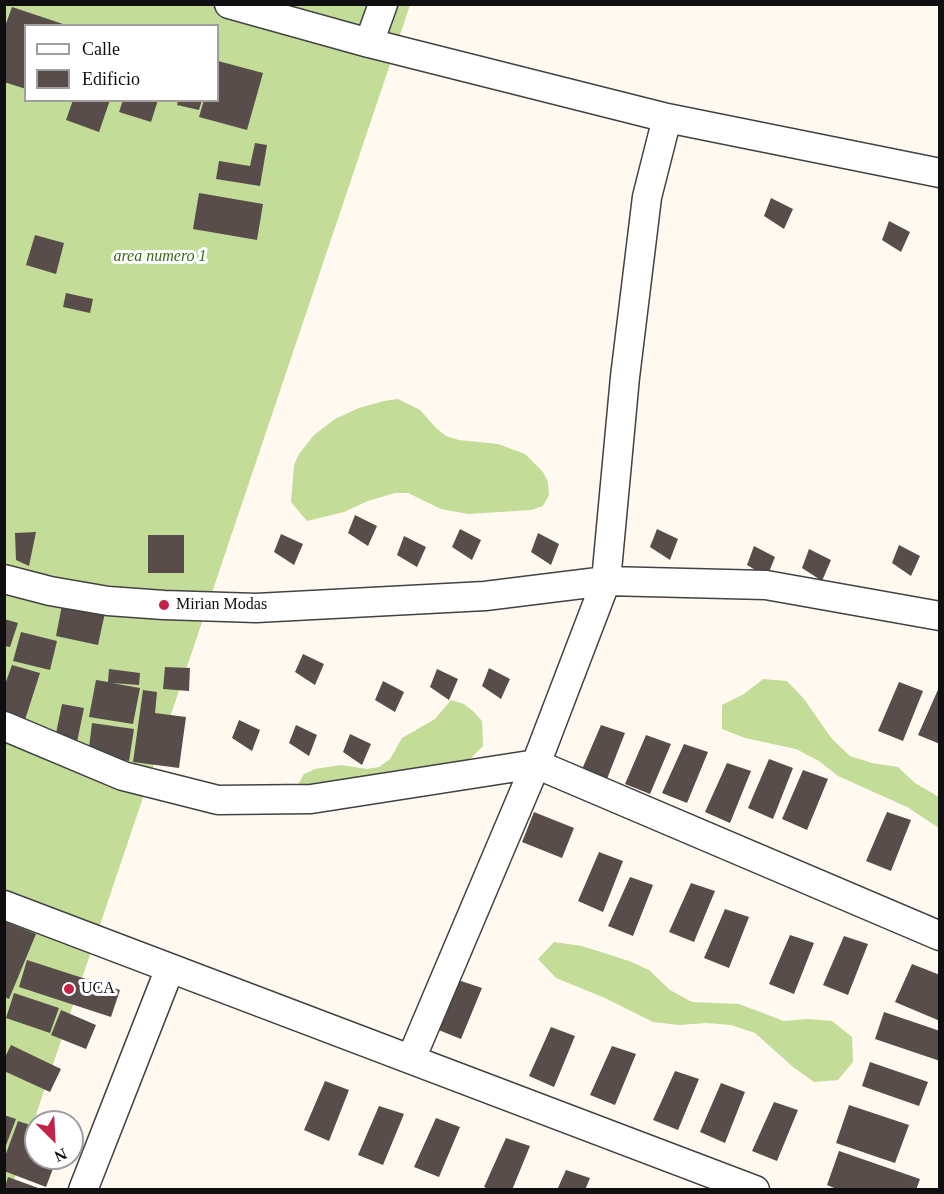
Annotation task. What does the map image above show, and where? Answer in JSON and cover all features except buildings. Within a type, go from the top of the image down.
[{"type":"street","points":[[229,4],[369,43],[667,118],[939,173]]},
{"type":"street","points":[[369,43],[383,4]]},
{"type":"street","points":[[411,1059],[536,764],[606,581],[625,377],[647,197],[667,118]]},
{"type":"street","points":[[4,579],[50,591],[108,601],[256,608],[485,596],[606,581],[766,585],[939,616]]},
{"type":"street","points":[[4,726],[123,776],[218,800],[311,799],[536,764],[939,936]]},
{"type":"street","points":[[4,905],[755,1190]]},
{"type":"street","points":[[83,1190],[170,968]]},
{"type":"green space","name":"area numero 1","points":[[5,5],[410,5],[38,1110],[24,1110],[24,1150],[11,1189],[5,1189]]},
{"type":"green space","points":[[398,399],[420,410],[446,436],[459,440],[498,444],[525,454],[543,472],[548,482],[549,495],[543,506],[531,510],[468,514],[441,509],[408,493],[395,493],[368,501],[344,512],[307,521],[291,502],[294,465],[299,454],[314,435],[335,419],[359,408]]},
{"type":"green space","points":[[763,679],[787,681],[804,699],[832,739],[850,756],[872,763],[898,767],[915,783],[939,797],[939,828],[907,807],[838,776],[819,761],[796,749],[745,738],[722,729],[722,705],[744,694]]},
{"type":"green space","points":[[451,700],[464,704],[482,721],[483,746],[464,765],[407,784],[297,786],[304,774],[315,769],[341,765],[367,769],[379,767],[390,759],[402,738],[435,719]]},
{"type":"green space","points":[[554,942],[582,946],[629,961],[649,970],[670,990],[692,1002],[739,1004],[784,1021],[807,1019],[832,1021],[852,1037],[853,1062],[838,1080],[814,1082],[793,1067],[755,1033],[731,1025],[706,1023],[679,1025],[653,1022],[605,998],[556,978],[538,959]]},
{"type":"place","name":"Mirian Modas","points":[[164,605]]},
{"type":"place","name":"UCA","points":[[69,989]]}]
